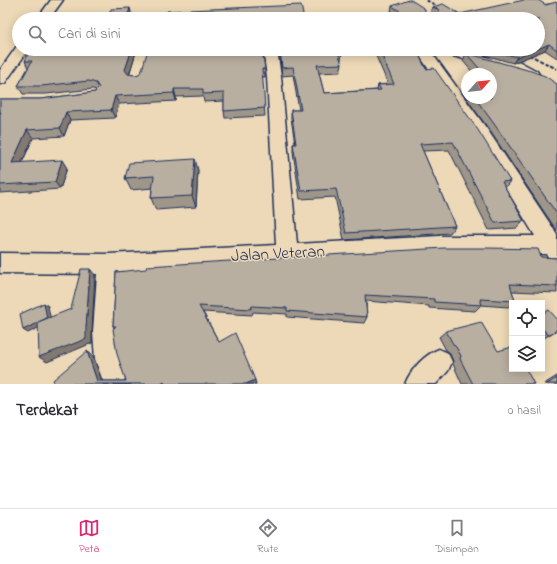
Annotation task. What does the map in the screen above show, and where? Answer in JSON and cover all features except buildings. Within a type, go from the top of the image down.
[{"type":"street","points":[[48,12],[57,0]]},
{"type":"street","points":[[0,80],[17,56]]},
{"type":"street","points":[[136,77],[142,56]]},
{"type":"street","points":[[271,56],[274,77],[287,253]]},
{"type":"street","points":[[427,56],[481,133],[556,247]]},
{"type":"street","points":[[467,56],[538,77],[499,56]]},
{"type":"street","name":"Jalan Veteran","points":[[0,263],[109,264],[439,245],[556,247]]},
{"type":"street","points":[[109,264],[104,332],[108,359],[117,384]]},
{"type":"street","points":[[418,384],[439,362]]},
{"type":"railway","points":[[426,0],[449,12]]},
{"type":"railway","points":[[532,56],[557,69]]}]
